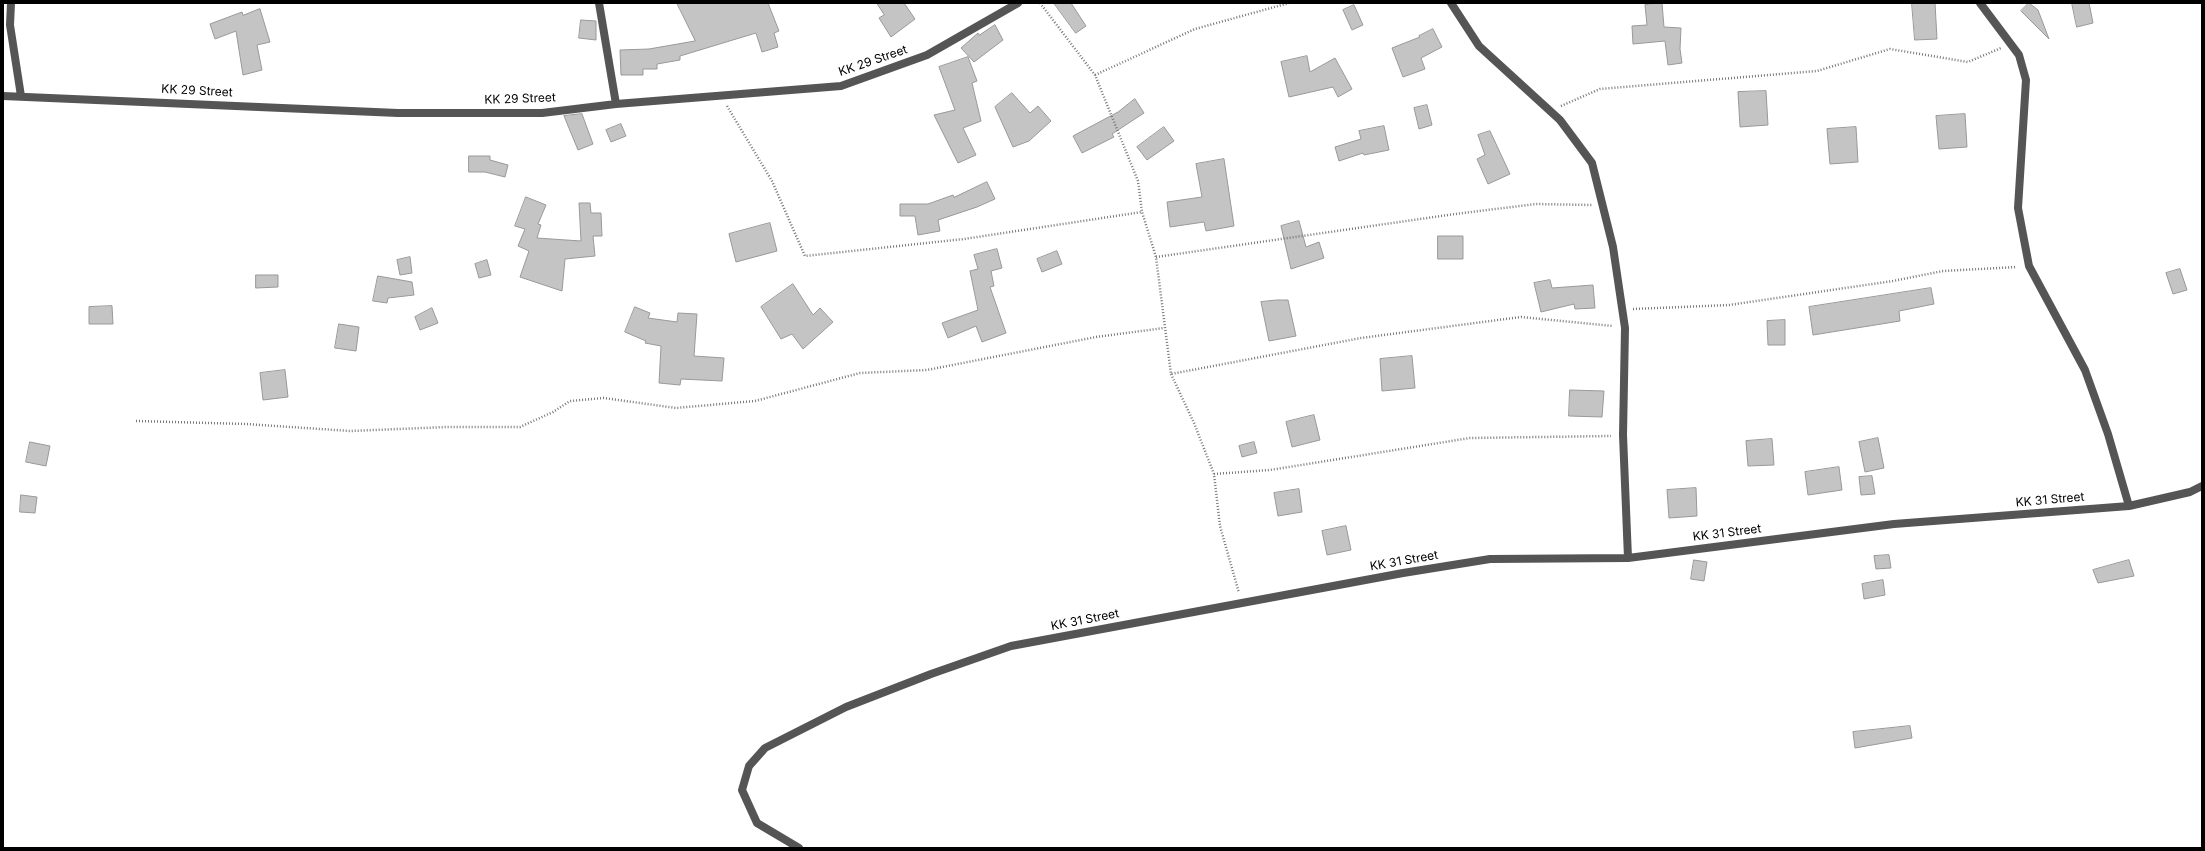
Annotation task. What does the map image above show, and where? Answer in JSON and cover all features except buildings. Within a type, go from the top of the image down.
[{"type":"street","points":[[11,3],[10,25],[21,96]]},
{"type":"street","points":[[600,3],[616,104]]},
{"type":"street","name":"KK 29 Street","points":[[3,96],[398,113],[542,113],[616,104],[841,86],[927,55],[1018,3]]},
{"type":"street","points":[[1451,3],[1479,46],[1560,120],[1592,163],[1613,247],[1625,328],[1624,435],[1628,558]]},
{"type":"street","points":[[1980,3],[2019,55],[2026,80],[2018,208],[2029,266],[2085,370],[2108,434],[2129,506]]},
{"type":"street","name":"KK 31 Street","points":[[799,848],[757,823],[742,790],[749,766],[765,748],[846,708],[931,674],[1011,646],[1403,573],[1490,559],[1628,558],[1894,524],[2129,506],[2190,492],[2202,486]]},
{"type":"path","points":[[1040,3],[1095,74],[1138,181],[1142,212],[1156,257],[1171,374],[1194,424],[1214,474],[1220,526],[1242,603]]},
{"type":"path","points":[[1095,74],[1195,29],[1289,3]]},
{"type":"path","points":[[1550,111],[1600,89],[1727,77],[1817,71],[1890,49],[1968,62],[2011,43]]},
{"type":"path","points":[[721,95],[772,181],[805,256],[964,240],[1142,212]]},
{"type":"path","points":[[1156,257],[1536,204],[1602,205]]},
{"type":"path","points":[[1622,310],[1729,305],[1893,281],[1943,271],[2029,266]]},
{"type":"path","points":[[1171,374],[1361,338],[1521,317],[1625,328]]},
{"type":"path","points":[[136,421],[246,424],[350,431],[446,427],[520,427],[554,412],[570,401],[604,398],[676,408],[755,401],[860,373],[927,370],[1096,337],[1164,328]]},
{"type":"path","points":[[1214,474],[1270,470],[1470,438],[1624,435]]}]
